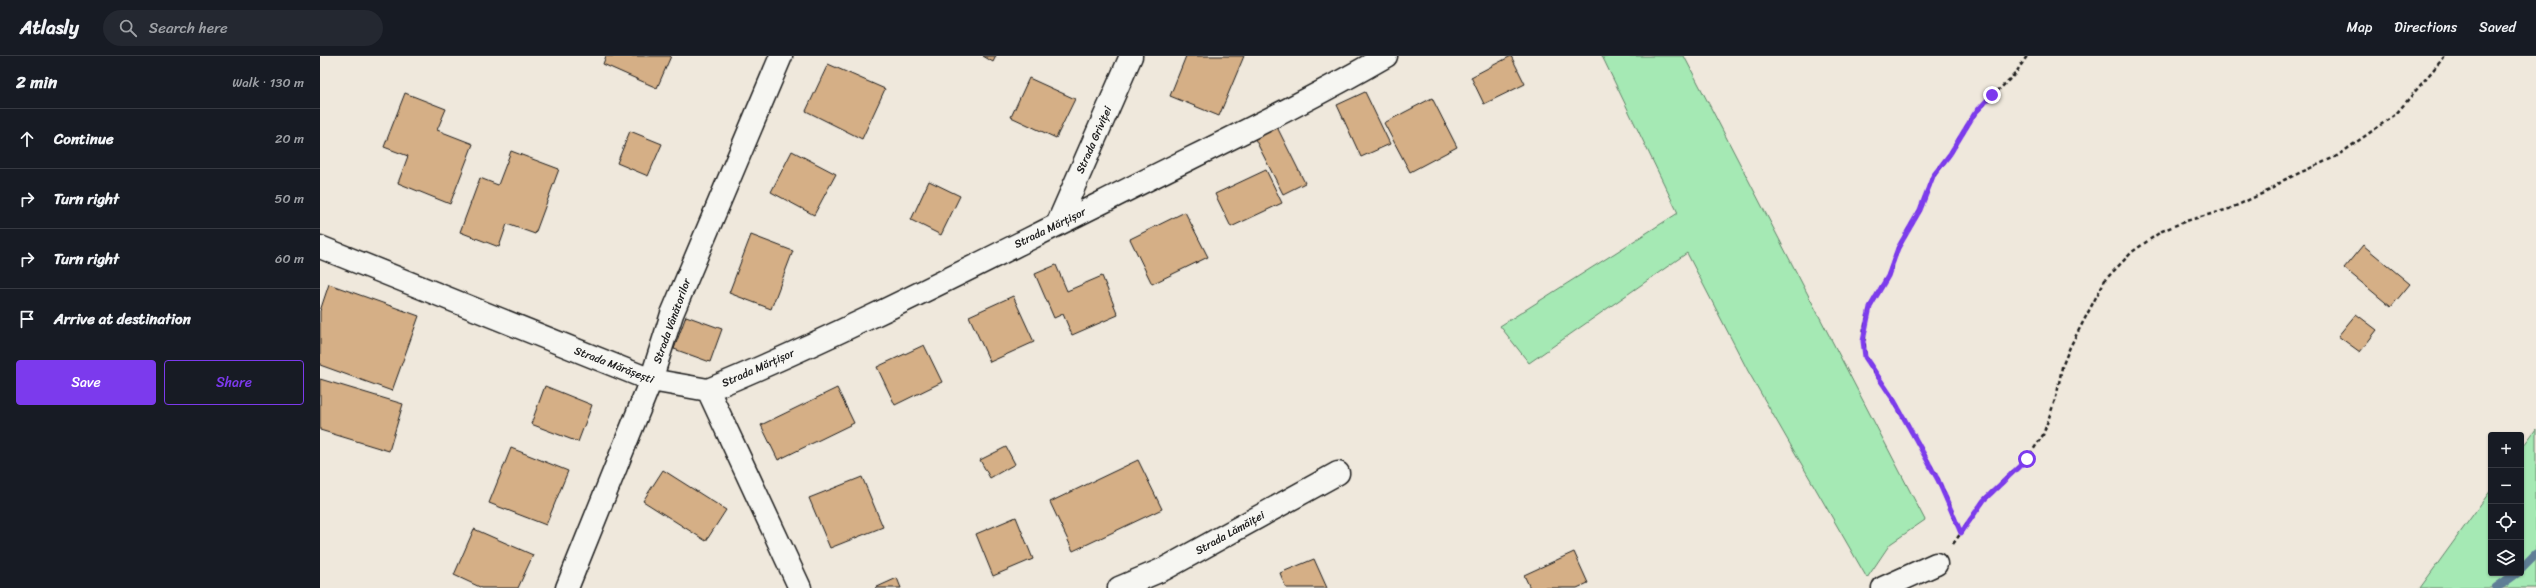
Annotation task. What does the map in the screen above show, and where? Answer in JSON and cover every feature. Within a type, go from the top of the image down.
[{"type":"street","name":"Strada Vânătorilor","points":[[567,588],[651,380],[672,314],[781,56]]},
{"type":"street","name":"Strada Griviței","points":[[1057,225],[1131,56]]},
{"type":"street","name":"Strada Mărțișor","points":[[708,390],[770,364],[1057,225],[1340,83],[1386,56]]},
{"type":"street","name":"Strada Mărășești","points":[[320,247],[651,380],[708,390]]},
{"type":"street","points":[[708,390],[800,588]]},
{"type":"street","name":"Strada Lămăiței","points":[[1119,588],[1164,569],[1338,474]]},
{"type":"street","points":[[1883,588],[1936,564]]},
{"type":"path","points":[[1961,533],[1938,480],[1895,402],[1865,357],[1864,330],[1870,307],[1888,276],[1898,248],[1920,210],[1933,176],[1950,154],[1975,113],[2015,74],[2027,56]]},
{"type":"path","points":[[1936,564],[1961,533],[1984,500],[2027,459],[2043,435],[2057,394],[2062,367],[2070,348],[2105,280],[2132,252],[2162,232],[2186,221],[2230,209],[2270,190],[2284,180],[2337,156],[2396,114],[2445,56]]},
{"type":"green space","points":[[1602,56],[1684,56],[1925,520],[1890,544],[1867,578],[1748,371],[1687,253],[1529,363],[1500,326],[1678,213]]},
{"type":"green space","points":[[2536,429],[2536,588],[2420,588],[2488,494],[2488,576],[2524,576],[2524,445]]},
{"type":"building","points":[[606,56],[671,56],[657,88],[603,64]]},
{"type":"building","points":[[983,56],[996,56],[993,62]]},
{"type":"building","points":[[1186,56],[1244,56],[1219,116],[1170,96]]},
{"type":"building","points":[[1511,56],[1525,84],[1484,104],[1471,77]]},
{"type":"building","points":[[828,64],[885,89],[862,139],[806,111]]},
{"type":"building","points":[[1029,78],[1075,99],[1056,138],[1011,117]]},
{"type":"building","points":[[1365,92],[1390,144],[1361,157],[1337,105]]},
{"type":"building","points":[[405,93],[446,109],[437,130],[473,144],[450,204],[398,183],[408,156],[384,147]]},
{"type":"building","points":[[1432,98],[1457,147],[1410,172],[1384,123]]},
{"type":"building","points":[[1277,127],[1305,183],[1283,194],[1255,139]]},
{"type":"building","points":[[630,131],[662,144],[648,176],[617,163]]},
{"type":"building","points":[[511,151],[559,169],[535,234],[507,224],[499,247],[460,232],[480,178],[498,185]]},
{"type":"building","points":[[792,151],[836,174],[814,215],[771,192]]},
{"type":"building","points":[[1266,170],[1282,203],[1231,227],[1215,194]]},
{"type":"building","points":[[929,181],[960,196],[941,235],[911,220]]},
{"type":"building","points":[[1185,212],[1208,257],[1152,284],[1130,239]]},
{"type":"building","points":[[751,235],[793,251],[771,309],[729,293]]},
{"type":"building","points":[[2363,245],[2410,284],[2391,307],[2344,268]]},
{"type":"building","points":[[1056,265],[1067,291],[1102,276],[1118,315],[1072,335],[1063,314],[1054,318],[1035,274]]},
{"type":"building","points":[[329,284],[419,316],[392,391],[320,365],[320,311]]},
{"type":"building","points":[[1013,296],[1034,342],[990,362],[969,316]]},
{"type":"building","points":[[2356,314],[2377,330],[2360,352],[2338,336]]},
{"type":"building","points":[[686,316],[722,329],[710,362],[674,349]]},
{"type":"building","points":[[924,345],[942,382],[895,405],[877,367]]},
{"type":"building","points":[[320,379],[403,404],[389,451],[320,430]]},
{"type":"building","points":[[545,386],[592,405],[578,442],[531,424]]},
{"type":"building","points":[[837,388],[854,423],[778,460],[761,425]]},
{"type":"building","points":[[1006,447],[1015,464],[990,478],[980,460]]},
{"type":"building","points":[[511,448],[568,471],[546,525],[489,503]]},
{"type":"building","points":[[1138,460],[1162,509],[1073,551],[1050,502]]},
{"type":"building","points":[[663,470],[726,510],[706,541],[643,501]]},
{"type":"building","points":[[862,477],[883,527],[830,548],[809,498]]},
{"type":"building","points":[[1016,517],[1033,559],[993,576],[976,534]]},
{"type":"building","points":[[474,529],[533,555],[518,588],[482,588],[454,575]]},
{"type":"building","points":[[1574,552],[1588,583],[1577,588],[1530,588],[1524,575]]},
{"type":"building","points":[[1314,559],[1327,588],[1286,588],[1280,573]]},
{"type":"building","points":[[897,578],[901,588],[875,588]]},
{"type":"waterway","points":[[2524,566],[2536,554]]},
{"type":"waterway","points":[[2496,588],[2513,576]]},
{"type":"route","points":[[1992,95],[1975,113],[1950,154],[1933,176],[1912,227],[1898,248],[1888,276],[1870,307],[1864,330],[1863,341],[1865,357],[1895,402],[1938,480],[1961,533],[1984,500],[2013,470],[2027,459]]}]
